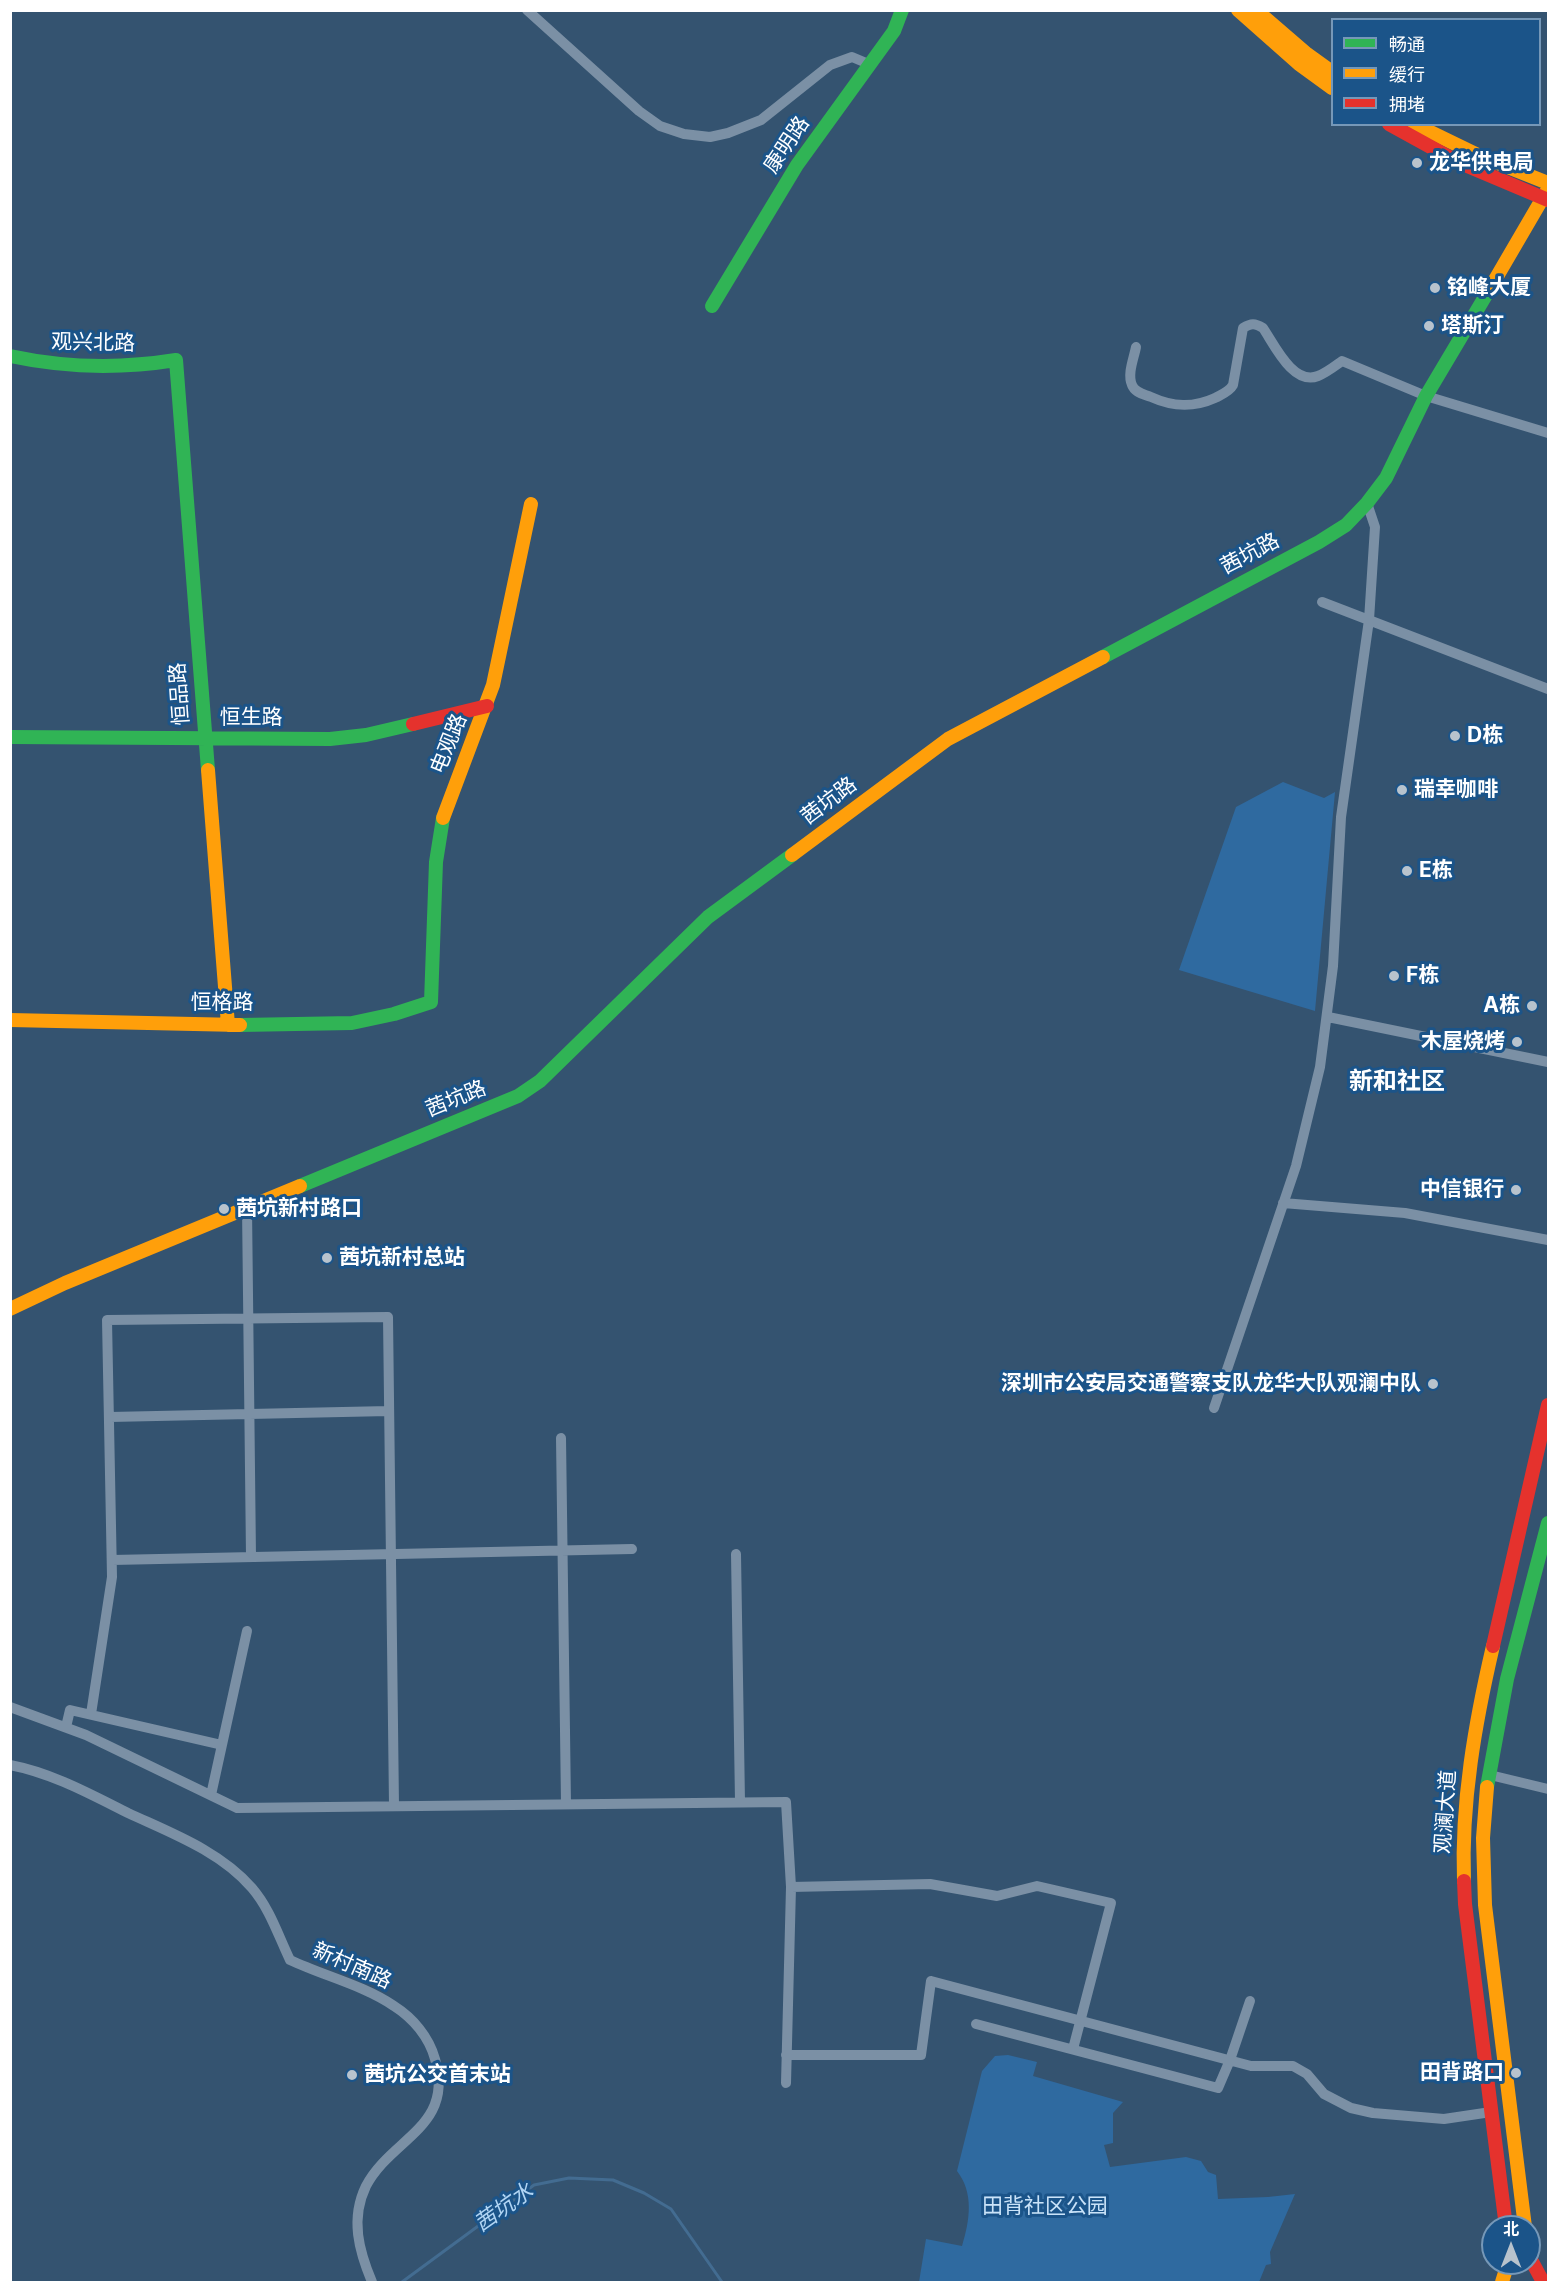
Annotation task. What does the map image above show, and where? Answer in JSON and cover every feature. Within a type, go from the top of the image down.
[{"type":"street","points":[[527,10],[639,111],[660,126],[684,134],[710,137],[728,133],[761,120],[830,65],[852,57],[871,65]]},
{"type":"street","name":"康明路","points":[[712,306],[797,165],[871,65],[894,31],[902,10]]},
{"type":"street","points":[[1238,10],[1299,64],[1331,87]]},
{"type":"street","points":[[1256,10],[1307,54],[1331,71]]},
{"type":"street","points":[[1393,126],[1458,162],[1547,195]]},
{"type":"street","points":[[1418,126],[1464,150],[1520,174],[1548,183]]},
{"type":"street","name":"茜坑路","points":[[10,1309],[65,1283],[518,1096],[540,1081],[708,918],[948,739],[1319,542],[1346,525],[1386,478],[1426,396],[1547,195]]},
{"type":"street","points":[[1136,347],[1130,377],[1132,386],[1137,392],[1176,405],[1188,406],[1204,403],[1230,390],[1233,385],[1243,328],[1256,323],[1263,328],[1293,372],[1303,377],[1317,377],[1342,361],[1426,396],[1548,433]]},
{"type":"street","name":"观兴北路","points":[[10,358],[92,367],[141,365],[176,360]]},
{"type":"street","name":"恒品路","points":[[176,360],[228,1025]]},
{"type":"street","points":[[1214,1408],[1296,1166],[1311,1111],[1328,1017],[1341,817],[1369,620],[1375,527],[1367,503]]},
{"type":"street","name":"电观路","points":[[430,1002],[436,862],[440,831],[446,805],[487,706],[531,504]]},
{"type":"street","points":[[1322,602],[1548,689]]},
{"type":"street","name":"恒生路","points":[[10,737],[349,738],[487,706]]},
{"type":"street","name":"恒格路","points":[[10,1020],[228,1025],[352,1023],[383,1017],[430,1002]]},
{"type":"street","points":[[1328,1017],[1548,1062]]},
{"type":"street","points":[[1283,1203],[1405,1213],[1548,1240]]},
{"type":"street","points":[[248,1208],[251,1557]]},
{"type":"street","points":[[91,1714],[112,1577],[107,1320],[388,1317],[394,1806]]},
{"type":"street","name":"观澜大道","points":[[1504,2215],[1465,1904],[1463,1858],[1466,1806],[1479,1707],[1548,1405]]},
{"type":"street","points":[[110,1417],[389,1411]]},
{"type":"street","points":[[561,1438],[566,1804]]},
{"type":"street","name":"观澜大道","points":[[1523,2215],[1490,1956],[1483,1837],[1490,1775],[1511,1668],[1548,1522]]},
{"type":"street","points":[[112,1560],[632,1549]]},
{"type":"street","points":[[736,1554],[740,1802]]},
{"type":"street","points":[[211,1795],[247,1630]]},
{"type":"street","points":[[10,1707],[86,1735],[237,1808],[786,1802],[791,1887],[786,2083]]},
{"type":"street","points":[[66,1727],[70,1710],[222,1745]]},
{"type":"street","name":"新村南路","points":[[10,1765],[27,1768],[68,1783],[217,1857],[241,1875],[261,1900],[290,1960],[396,2006],[414,2022],[427,2039],[433,2050],[438,2075],[434,2110],[419,2130],[380,2167],[365,2188],[362,2199],[357,2221],[358,2240],[371,2279]]},
{"type":"street","points":[[1490,1775],[1548,1790]]},
{"type":"street","points":[[791,1887],[930,1884],[997,1896],[1037,1886],[1111,1904],[1073,2049]]},
{"type":"street","points":[[786,2055],[921,2055],[931,1981],[1251,2066],[1293,2067],[1307,2074],[1324,2094],[1351,2108],[1373,2113],[1444,2118],[1491,2112]]},
{"type":"street","points":[[976,2024],[1218,2088],[1250,2001]]},
{"type":"green space","points":[[1283,782],[1324,798],[1335,792],[1315,1011],[1179,970],[1236,807]]},
{"type":"green space","name":"田背社区公园","points":[[1008,2055],[1037,2062],[1033,2076],[1123,2102],[1113,2113],[1113,2143],[1104,2145],[1110,2167],[1186,2157],[1201,2161],[1208,2172],[1216,2175],[1218,2199],[1295,2194],[1270,2252],[1271,2264],[1266,2265],[1259,2282],[919,2282],[926,2239],[962,2246],[969,2207],[966,2188],[957,2171],[982,2071],[995,2056]]},
{"type":"waterway","name":"茜坑水","points":[[402,2282],[534,2185],[569,2178],[613,2180],[644,2193],[671,2209],[722,2282]]},
{"type":"traffic: fast","points":[[712,306],[797,165],[894,31],[902,10]]},
{"type":"traffic: fast","points":[[1103,657],[1319,542],[1346,525],[1386,478],[1426,396],[1492,285]]},
{"type":"traffic: fast","points":[[10,356],[52,363],[93,366],[134,365],[176,360]]},
{"type":"traffic: fast","points":[[176,360],[208,770]]},
{"type":"traffic: fast","points":[[10,737],[330,739],[366,735],[413,724]]},
{"type":"traffic: fast","points":[[240,1025],[352,1023],[394,1014],[431,1002],[436,862],[443,818]]},
{"type":"traffic: fast","points":[[300,1186],[518,1096],[540,1081],[708,917],[792,855]]},
{"type":"traffic: fast","points":[[1487,1787],[1507,1679],[1548,1523]]},
{"type":"traffic: slow","points":[[1238,10],[1299,64],[1331,87]]},
{"type":"traffic: slow","points":[[1256,10],[1307,54],[1331,71]]},
{"type":"traffic: slow","points":[[1418,126],[1480,156],[1548,183]]},
{"type":"traffic: slow","points":[[1492,285],[1548,189]]},
{"type":"traffic: slow","points":[[443,818],[493,685],[531,504]]},
{"type":"traffic: slow","points":[[792,855],[948,739],[1103,657]]},
{"type":"traffic: slow","points":[[208,770],[228,1025]]},
{"type":"traffic: slow","points":[[10,1020],[240,1025]]},
{"type":"traffic: slow","points":[[10,1309],[65,1283],[300,1186]]},
{"type":"traffic: slow","points":[[1464,1881],[1467,1793],[1480,1704],[1493,1646]]},
{"type":"traffic: slow","points":[[1487,1787],[1483,1838],[1485,1905],[1524,2215]]},
{"type":"traffic: slow","points":[[1502,2282],[1504,2275]]},
{"type":"traffic: jam","points":[[1393,126],[1458,162],[1548,200]]},
{"type":"traffic: jam","points":[[413,724],[487,706]]},
{"type":"traffic: jam","points":[[1493,1646],[1548,1405]]},
{"type":"traffic: jam","points":[[1464,1881],[1504,2215]]},
{"type":"traffic: jam","points":[[1539,2275],[1543,2282]]},
{"type":"place","name":"龙华供电局","points":[[1417,163]]},
{"type":"place","name":"铭峰大厦","points":[[1435,288]]},
{"type":"place","name":"塔斯汀","points":[[1429,326]]},
{"type":"place","name":"D栋","points":[[1455,736]]},
{"type":"place","name":"瑞幸咖啡","points":[[1402,790]]},
{"type":"place","name":"E栋","points":[[1407,871]]},
{"type":"place","name":"F栋","points":[[1394,976]]},
{"type":"place","name":"A栋","points":[[1532,1006]]},
{"type":"place","name":"木屋烧烤","points":[[1517,1042]]},
{"type":"place","name":"中信银行","points":[[1516,1190]]},
{"type":"place","name":"茜坑新村路口","points":[[224,1209]]},
{"type":"place","name":"茜坑新村总站","points":[[327,1258]]},
{"type":"place","name":"深圳市公安局交通警察支队龙华大队观澜中队","points":[[1433,1384]]},
{"type":"place","name":"田背路口","points":[[1516,2073]]},
{"type":"place","name":"茜坑公交首末站","points":[[352,2075]]},
{"type":"district","name":"新和社区","points":[[1397,1082]]}]
